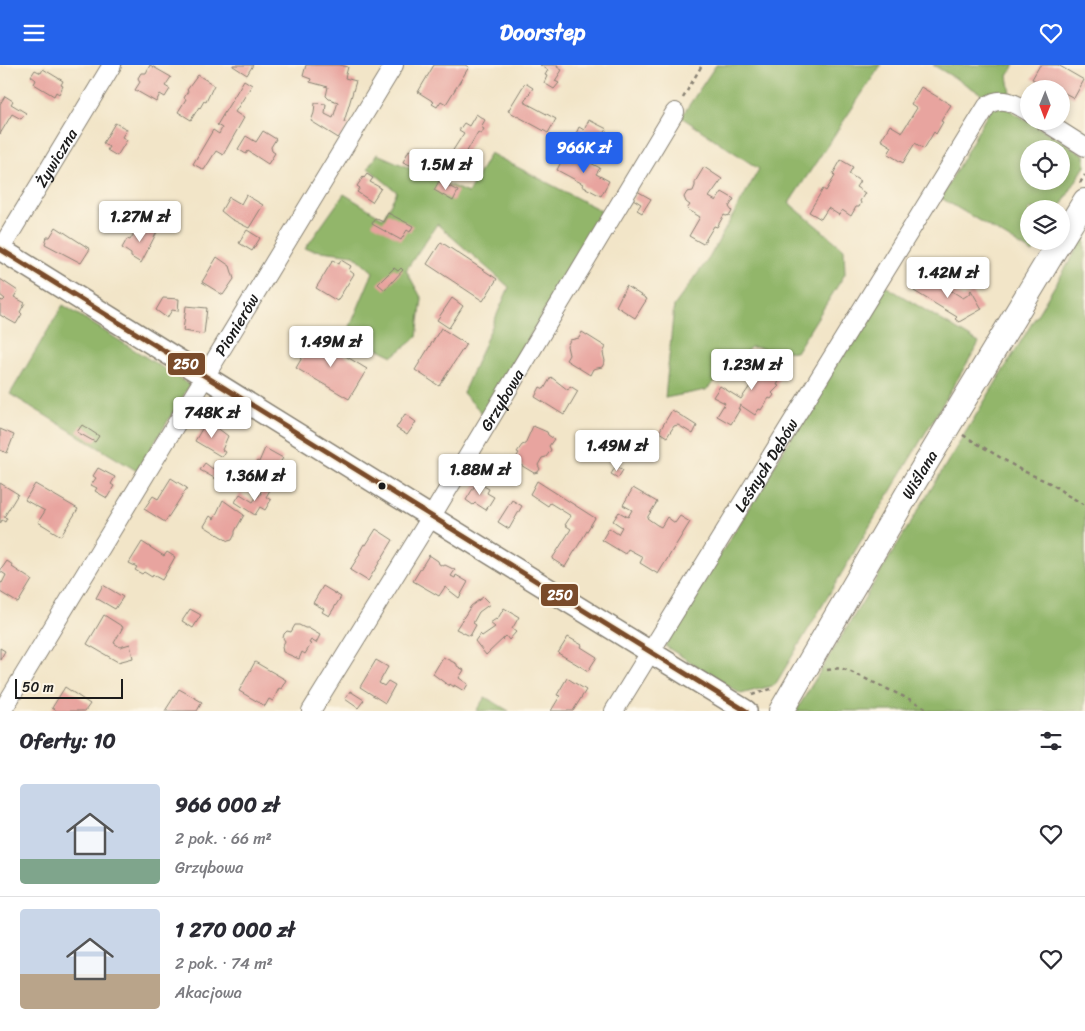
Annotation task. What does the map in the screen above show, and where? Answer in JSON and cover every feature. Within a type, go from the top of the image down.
[{"type":"main road","name":"Wiślana","points":[[1070,226],[1085,201]]},
{"type":"main road","name":"Wiślana","points":[[781,711],[948,426],[1056,250]]},
{"type":"street","name":"Żywiczna","points":[[0,249],[112,65]]},
{"type":"street","name":"Pionierów","points":[[3,705],[394,65]]},
{"type":"street","name":"Leśnych Dębów","points":[[614,711],[987,106],[992,101],[1006,100],[1020,106]]},
{"type":"street","name":"Grzybowa","points":[[311,711],[675,111]]},
{"type":"street","points":[[1058,130],[1085,147]]},
{"type":"street","points":[[0,249],[746,711]]},
{"type":"path","points":[[675,111],[702,65]]},
{"type":"path","points":[[948,426],[1021,470],[1052,483],[1067,495],[1085,505]]},
{"type":"path","points":[[822,672],[831,668],[849,671],[931,711]]},
{"type":"green space","points":[[716,65],[881,65],[789,203],[844,249],[845,274],[796,352],[751,347],[706,390],[665,398],[674,306],[709,258],[759,169],[681,117]]},
{"type":"green space","points":[[933,65],[1015,65],[1008,76],[1011,94],[999,97],[985,96]]},
{"type":"green space","points":[[1001,105],[1020,116],[1020,130],[1043,130],[1060,140],[1020,140],[1020,190],[1070,190],[1070,146],[1085,155],[1085,166],[1064,200],[1020,200],[1020,245],[941,198],[992,106]]},
{"type":"green space","points":[[490,153],[602,211],[484,415],[463,393],[509,287],[437,224],[406,270],[422,299],[417,337],[393,356],[347,334],[373,272],[354,255],[305,249],[344,194],[383,218],[397,192],[368,168],[377,154],[468,193]]},
{"type":"green space","points":[[1085,236],[1085,711],[796,711]]},
{"type":"green space","points":[[884,285],[979,343],[775,685],[741,694],[665,646]]},
{"type":"green space","points":[[63,305],[190,385],[137,471],[10,394]]},
{"type":"green space","points":[[485,697],[509,711],[476,711]]},
{"type":"building","points":[[150,65],[171,77],[165,86],[170,89],[165,97],[160,94],[156,102],[135,90],[140,82],[138,78],[141,73],[146,73]]},
{"type":"building","points":[[233,65],[253,65],[247,75]]},
{"type":"building","points":[[306,65],[340,65],[348,67],[345,78],[356,81],[344,122],[350,123],[340,139],[311,121],[315,103],[326,104],[325,114],[333,118],[338,102],[326,96],[328,87],[310,82],[311,79],[303,76]]},
{"type":"building","points":[[434,65],[465,65],[469,67],[446,104],[441,101],[437,107],[432,104],[434,102],[418,92]]},
{"type":"building","points":[[540,65],[558,65],[557,67],[562,70],[555,81],[559,83],[554,89],[544,83],[548,70]]},
{"type":"building","points":[[1040,65],[1058,65],[1084,80],[1074,98],[1070,96],[1070,80],[1032,79]]},
{"type":"building","points":[[43,69],[63,81],[59,94],[56,92],[54,96],[34,84],[36,80],[31,76],[35,70],[41,73]]},
{"type":"building","points":[[198,75],[214,85],[206,102],[204,101],[199,107],[191,120],[178,112],[186,99],[184,98],[187,90]]},
{"type":"building","points":[[244,80],[252,85],[235,112],[244,118],[223,155],[216,151],[204,170],[193,164],[213,130],[219,134],[222,128],[217,125]]},
{"type":"building","points":[[525,83],[533,88],[524,102],[556,119],[548,133],[508,111]]},
{"type":"building","points":[[921,87],[951,105],[941,121],[943,122],[936,134],[934,132],[924,149],[915,143],[903,163],[888,154],[892,147],[881,140],[890,125],[902,132],[917,108],[911,104]]},
{"type":"building","points":[[5,96],[13,101],[11,104],[26,113],[21,119],[12,114],[0,134],[0,104]]},
{"type":"building","points":[[476,114],[485,120],[481,127],[484,129],[481,134],[478,132],[466,153],[468,154],[462,165],[459,163],[456,169],[441,160],[445,152],[450,155],[464,133],[459,130],[464,123],[469,126]]},
{"type":"building","points":[[589,120],[607,129],[602,137],[611,142],[606,153],[609,155],[606,162],[577,146],[579,141],[574,138],[579,127],[584,130]]},
{"type":"building","points":[[115,123],[127,129],[122,137],[127,140],[117,156],[107,150],[109,147],[103,143]]},
{"type":"building","points":[[263,131],[276,139],[271,147],[275,153],[268,164],[248,151],[246,154],[238,149],[246,136],[256,142]]},
{"type":"building","points":[[409,150],[427,157],[422,170],[403,162]]},
{"type":"building","points":[[574,154],[600,168],[596,174],[609,181],[601,196],[557,170],[563,158],[570,162]]},
{"type":"building","points":[[841,160],[853,167],[849,174],[860,181],[856,187],[865,193],[859,207],[856,207],[851,216],[842,210],[839,215],[828,208],[821,219],[809,212],[823,189],[826,191],[835,176],[833,174]]},
{"type":"building","points":[[704,167],[722,179],[709,197],[716,201],[722,192],[734,199],[729,207],[732,211],[730,215],[724,215],[717,227],[714,226],[703,244],[689,236],[700,217],[687,209],[690,205],[684,197],[687,192],[693,191],[695,182]]},
{"type":"building","points":[[367,174],[373,178],[370,182],[381,188],[372,202],[357,192],[360,188],[357,186]]},
{"type":"building","points":[[439,181],[458,191],[453,201],[434,190]]},
{"type":"building","points":[[637,191],[651,199],[642,213],[637,210],[641,204],[633,199]]},
{"type":"building","points":[[246,195],[263,205],[249,228],[231,219],[221,211],[229,197],[241,204]]},
{"type":"building","points":[[388,213],[413,226],[410,232],[407,230],[401,240],[372,224],[375,218],[383,222]]},
{"type":"building","points":[[139,225],[147,230],[150,225],[158,230],[141,263],[122,248],[127,239],[130,240]]},
{"type":"building","points":[[56,227],[90,249],[81,263],[45,244],[47,237],[50,237]]},
{"type":"building","points":[[247,230],[260,238],[252,251],[239,243]]},
{"type":"building","points":[[441,242],[497,279],[483,301],[427,264]]},
{"type":"building","points":[[217,257],[230,266],[234,279],[223,295],[202,282]]},
{"type":"building","points":[[333,260],[339,264],[341,260],[351,266],[349,270],[354,274],[337,301],[316,288]]},
{"type":"building","points":[[394,268],[398,271],[401,268],[403,270],[385,290],[378,284]]},
{"type":"building","points":[[925,272],[926,275],[963,298],[971,293],[971,290],[982,309],[959,322],[955,319],[957,317],[914,291]]},
{"type":"building","points":[[0,279],[18,291],[14,297],[25,303],[20,312],[22,314],[16,324],[0,315],[0,300],[3,301],[5,299],[0,295]]},
{"type":"building","points":[[626,286],[647,299],[635,318],[616,306]]},
{"type":"building","points":[[163,298],[179,299],[178,311],[172,310],[167,318],[156,310]]},
{"type":"building","points":[[452,298],[463,306],[449,328],[437,320]]},
{"type":"building","points":[[186,306],[207,308],[204,334],[183,331]]},
{"type":"building","points":[[441,328],[466,344],[439,386],[415,370]]},
{"type":"building","points":[[582,332],[606,347],[603,353],[605,361],[602,367],[593,369],[590,375],[566,360],[569,355],[567,346],[570,340],[579,338]]},
{"type":"building","points":[[314,337],[367,369],[349,399],[296,368]]},
{"type":"building","points":[[760,357],[766,361],[767,358],[780,366],[778,369],[784,372],[777,385],[779,386],[772,393],[774,395],[771,399],[769,398],[755,415],[740,405],[738,409],[740,409],[731,424],[717,416],[725,403],[713,397],[720,386],[741,399],[757,376],[751,372]]},
{"type":"building","points":[[551,377],[568,390],[570,386],[578,391],[564,415],[535,397],[540,387],[544,389]]},
{"type":"building","points":[[672,410],[697,426],[693,434],[678,425],[674,426],[667,437],[659,432]]},
{"type":"building","points":[[405,414],[416,422],[407,435],[396,428]]},
{"type":"building","points":[[207,420],[228,436],[222,450],[225,452],[222,457],[195,441]]},
{"type":"building","points":[[82,425],[99,436],[95,442],[77,432]]},
{"type":"building","points":[[533,426],[547,432],[554,439],[549,446],[551,450],[546,457],[542,458],[538,465],[540,469],[534,473],[514,461],[519,453],[517,452],[525,444]]},
{"type":"building","points":[[0,429],[14,435],[7,453],[0,450]]},
{"type":"building","points":[[265,448],[283,458],[271,477],[254,466],[257,461],[259,462]]},
{"type":"building","points":[[217,462],[231,471],[223,483],[200,470],[205,463],[213,469]]},
{"type":"building","points":[[616,466],[623,470],[618,478],[611,474]]},
{"type":"building","points":[[98,468],[115,477],[111,484],[114,486],[107,498],[95,491],[97,488],[91,485],[96,478],[93,476]]},
{"type":"building","points":[[171,478],[187,488],[165,522],[144,509],[153,496],[158,499]]},
{"type":"building","points":[[537,481],[595,518],[565,567],[552,559],[571,529],[565,525],[571,516],[550,503],[548,506],[530,494]]},
{"type":"building","points":[[477,482],[489,489],[487,493],[494,497],[486,510],[466,500]]},
{"type":"building","points":[[0,483],[18,494],[4,517],[7,518],[5,522],[2,520],[0,524]]},
{"type":"building","points":[[35,484],[78,509],[61,536],[38,522],[45,511],[25,500]]},
{"type":"building","points":[[263,486],[270,490],[266,497],[271,500],[265,510],[260,507],[255,515],[235,502],[240,494],[253,502],[261,493]]},
{"type":"building","points":[[633,488],[657,502],[647,518],[657,525],[661,527],[667,517],[675,523],[680,516],[690,522],[658,574],[640,563],[643,557],[628,549],[625,554],[602,540],[609,528],[618,534],[622,527],[613,521],[619,512],[628,517],[632,510],[623,505]]},
{"type":"building","points":[[223,500],[244,515],[232,540],[228,541],[204,526],[210,516],[214,519]]},
{"type":"building","points":[[512,500],[522,506],[509,529],[498,522]]},
{"type":"building","points":[[376,529],[393,540],[368,581],[350,570],[364,544],[366,545]]},
{"type":"building","points":[[142,542],[164,556],[167,552],[175,557],[162,580],[144,572],[142,574],[135,570],[137,567],[129,563]]},
{"type":"building","points":[[429,555],[438,561],[439,564],[455,570],[451,576],[455,578],[456,575],[468,582],[459,598],[445,587],[439,596],[413,581]]},
{"type":"building","points":[[7,561],[13,565],[12,567],[32,580],[18,603],[0,592],[0,582],[2,583],[6,575],[0,571]]},
{"type":"building","points":[[103,585],[123,597],[115,609],[96,598]]},
{"type":"building","points":[[323,586],[341,597],[329,616],[322,612],[324,609],[313,603]]},
{"type":"building","points":[[483,597],[490,604],[479,612],[473,623],[476,625],[470,636],[456,629],[471,606]]},
{"type":"building","points":[[504,608],[519,617],[512,629],[516,632],[509,640],[506,636],[486,655],[475,641],[480,634],[482,636],[495,627],[490,623],[497,620]]},
{"type":"building","points":[[190,609],[201,615],[193,628],[182,621]]},
{"type":"building","points":[[104,615],[123,627],[114,643],[120,647],[130,644],[133,658],[118,662],[87,644]]},
{"type":"building","points":[[295,625],[308,628],[320,635],[316,643],[311,640],[309,643],[311,644],[305,654],[302,652],[299,659],[283,652],[282,647],[285,641],[283,638],[284,634],[287,631],[291,632]]},
{"type":"building","points":[[568,637],[597,657],[588,671],[558,653]]},
{"type":"building","points":[[0,648],[5,651],[0,660]]},
{"type":"building","points":[[443,657],[464,670],[459,678],[468,684],[464,691],[454,685],[454,687],[450,684],[449,686],[433,674]]},
{"type":"building","points":[[376,660],[388,667],[379,683],[384,686],[388,681],[395,685],[385,703],[360,687]]},
{"type":"building","points":[[255,662],[286,680],[281,689],[279,688],[273,701],[269,699],[265,706],[239,691]]},
{"type":"building","points":[[567,678],[586,690],[573,711],[551,711],[560,696],[557,695]]},
{"type":"building","points":[[65,687],[90,704],[85,711],[57,711],[52,708]]},
{"type":"building","points":[[179,689],[202,702],[197,711],[165,711]]},
{"type":"building","points":[[350,691],[364,700],[358,708],[345,699]]},
{"type":"transit line","name":"250","points":[[0,249],[746,711]]}]
